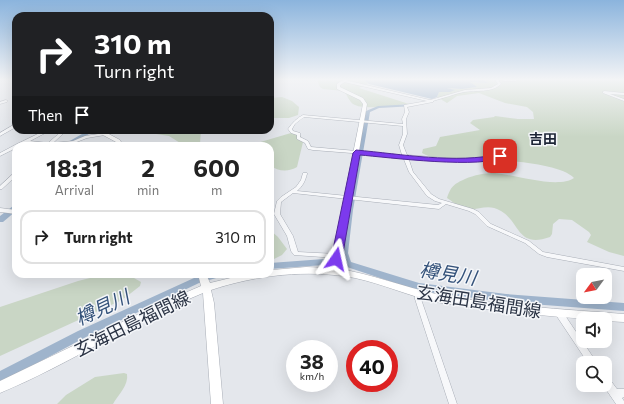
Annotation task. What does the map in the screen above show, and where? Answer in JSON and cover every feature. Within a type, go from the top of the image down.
[{"type":"street","points":[[334,270],[363,122],[365,104],[362,99]]},
{"type":"street","points":[[423,99],[432,101]]},
{"type":"street","points":[[438,99],[420,105],[405,106],[407,112],[404,119],[405,134],[401,145],[411,172],[425,191],[437,200],[477,213],[489,225],[527,242],[541,253],[624,269]]},
{"type":"street","points":[[0,103],[6,100]]},
{"type":"street","points":[[404,124],[363,122],[303,116],[290,128],[294,133],[299,134],[298,138],[307,142],[310,148],[356,153],[458,160],[489,159],[505,156]]},
{"type":"street","points":[[0,135],[12,128]]},
{"type":"street","points":[[25,142],[41,134]]},
{"type":"street","points":[[51,142],[60,134]]},
{"type":"street","points":[[74,142],[97,134]]},
{"type":"street","points":[[108,134],[118,142]]},
{"type":"street","points":[[0,155],[12,148]]},
{"type":"street","points":[[306,174],[303,184],[281,200],[278,204],[277,214],[290,236],[294,251],[299,255],[337,258]]},
{"type":"street","points":[[0,188],[12,178]]},
{"type":"street","points":[[293,192],[439,207],[445,203]]},
{"type":"street","points":[[0,210],[12,212]]},
{"type":"street","name":"玄海田島福間線","points":[[274,274],[334,270],[418,294],[479,304],[559,313],[624,318]]},
{"type":"street","points":[[203,278],[206,287],[217,404]]},
{"type":"street","name":"玄海田島福間線","points":[[0,387],[163,306],[206,287],[248,278]]},
{"type":"street","points":[[418,294],[418,299],[453,404]]},
{"type":"street","points":[[559,313],[588,356]]},
{"type":"street","points":[[612,387],[620,396]]},
{"type":"green space","points":[[274,99],[287,99],[299,107],[298,115],[289,118],[274,118]]},
{"type":"green space","points":[[348,99],[393,99],[409,104],[364,107],[353,104]]},
{"type":"green space","points":[[440,99],[453,99],[447,103]]},
{"type":"green space","points":[[494,99],[624,99],[624,256],[609,252],[587,242],[591,235],[589,232],[572,220],[559,219],[553,224],[552,234],[550,237],[539,240],[531,240],[520,233],[512,221],[496,208],[463,208],[447,198],[450,191],[456,184],[476,175],[495,173],[547,182],[567,181],[574,178],[554,168],[524,162],[439,158],[427,156],[422,153],[423,149],[436,146],[440,137],[480,130],[470,123],[473,120],[495,116],[518,119],[534,119],[533,112],[527,107],[505,103]]},
{"type":"green space","points":[[291,133],[300,135],[303,142],[297,167],[287,170],[280,170],[274,168],[274,142],[260,142]]},
{"type":"green space","points":[[156,134],[201,134],[200,142],[179,142],[169,136]]},
{"type":"green space","points":[[274,234],[287,249],[282,255],[274,259]]},
{"type":"green space","points":[[90,278],[134,278],[141,282],[140,286],[122,300],[0,356],[0,307]]},
{"type":"green space","points":[[124,373],[127,374],[126,382],[123,390],[113,404],[57,404],[66,395],[95,377]]},
{"type":"waterway","points":[[347,264],[344,253],[349,210],[368,111],[378,107],[413,105]]},
{"type":"waterway","points":[[71,142],[86,134]]},
{"type":"waterway","points":[[0,220],[12,211]]},
{"type":"waterway","name":"樽見川","points":[[274,266],[324,262],[347,264]]},
{"type":"waterway","name":"樽見川","points":[[347,264],[419,287],[506,298],[624,307]]},
{"type":"waterway","name":"樽見川","points":[[0,377],[82,334],[197,280],[205,278]]},
{"type":"district","name":"吉田","points":[[543,138]]},
{"type":"route","points":[[336,259],[356,153],[458,160],[479,160],[500,156]]}]
